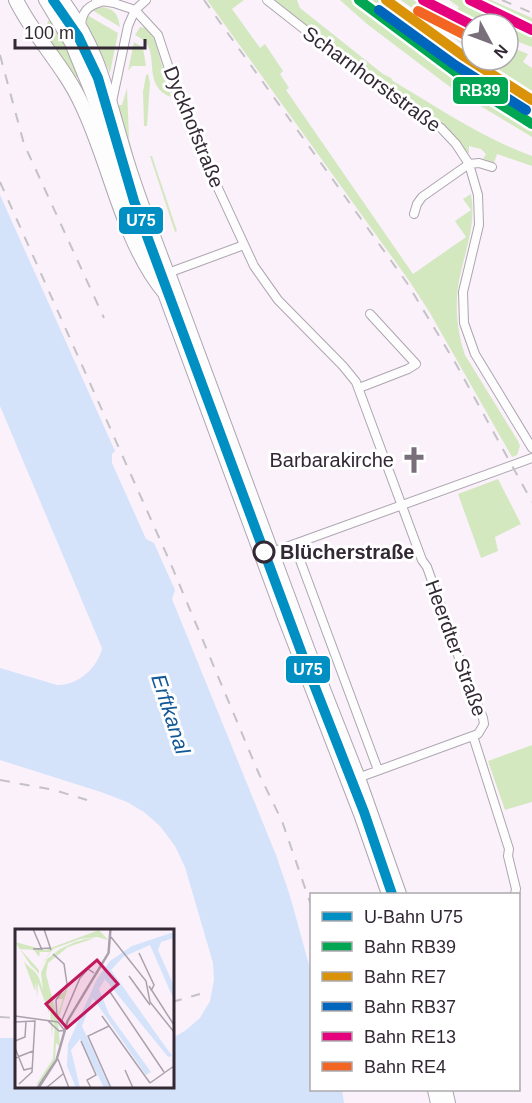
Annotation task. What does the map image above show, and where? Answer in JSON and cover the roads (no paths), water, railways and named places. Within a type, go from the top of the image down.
[{"type":"main road","points":[[16,0],[71,83],[86,114],[140,255],[165,294]]},
{"type":"main road","points":[[45,0],[71,43],[165,294],[399,893]]},
{"type":"main road","points":[[63,0],[81,26],[95,53],[112,101],[132,175],[267,554]]},
{"type":"main road","points":[[353,780],[389,893]]},
{"type":"street","points":[[108,138],[109,116],[128,26],[146,0]]},
{"type":"street","name":"Scharnhorststraße","points":[[267,0],[379,88],[441,128],[456,144],[469,164],[478,195],[479,225],[463,292],[464,323],[475,354],[532,448]]},
{"type":"street","points":[[81,26],[81,16],[85,10],[100,1],[139,13]]},
{"type":"street","name":"Dyckhofstraße","points":[[139,13],[158,35],[192,132],[264,283],[350,374],[359,388],[402,505]]},
{"type":"street","points":[[71,43],[98,87],[112,101]]},
{"type":"street","points":[[414,214],[422,197],[469,164],[479,163],[492,167]]},
{"type":"street","points":[[168,273],[244,245]]},
{"type":"street","points":[[359,388],[416,364],[370,314]]},
{"type":"street","points":[[267,554],[532,458]]},
{"type":"street","name":"Heerdter Straße","points":[[402,505],[483,718],[484,724],[473,736],[509,849],[508,856],[515,893]]},
{"type":"street","points":[[294,544],[378,770]]},
{"type":"street","points":[[353,780],[473,736]]},
{"type":"water","name":"Erftkanal","points":[[0,195],[115,451],[112,454],[112,463],[146,539],[154,543],[175,590],[172,599],[276,855],[310,968],[310,1091],[342,1091],[344,1103],[0,1103],[0,1038],[15,1038],[15,1088],[174,1088],[174,1037],[200,1018],[210,1001],[214,980],[213,963],[185,867],[175,846],[160,826],[144,812],[127,802],[0,760],[0,668],[57,685],[65,685],[79,679],[91,669],[102,648],[0,406]]},
{"type":"railway","points":[[204,0],[407,283],[456,364],[532,502]]},
{"type":"railway","points":[[502,0],[532,13]]},
{"type":"railway","points":[[0,55],[24,144],[104,318]]},
{"type":"railway","points":[[0,182],[170,562],[259,774],[282,821],[310,902]]},
{"type":"railway","points":[[0,780],[54,790],[87,800]]},
{"type":"railway","points":[[174,1001],[200,994]]},
{"type":"railway","points":[[0,1017],[15,1018]]},
{"type":"metro line","name":"U75","points":[[53,0],[78,36],[98,78],[134,201],[302,654],[364,812],[392,893]]},
{"type":"rail line","name":"RB39","points":[[359,0],[489,97],[532,124]]},
{"type":"rail line","name":"RE7","points":[[386,0],[462,55],[532,100]]},
{"type":"rail line","name":"RE13","points":[[423,0],[460,19]]},
{"type":"rail line","name":"RE13","points":[[470,0],[532,30]]},
{"type":"rail line","name":"RB37","points":[[379,10],[455,65],[526,110]]},
{"type":"rail line","name":"RE4","points":[[418,11],[460,32]]},
{"type":"place","name":"Barbarakirche","points":[[414,460]]},
{"type":"place","name":"Blücherstraße","points":[[264,552]]}]
